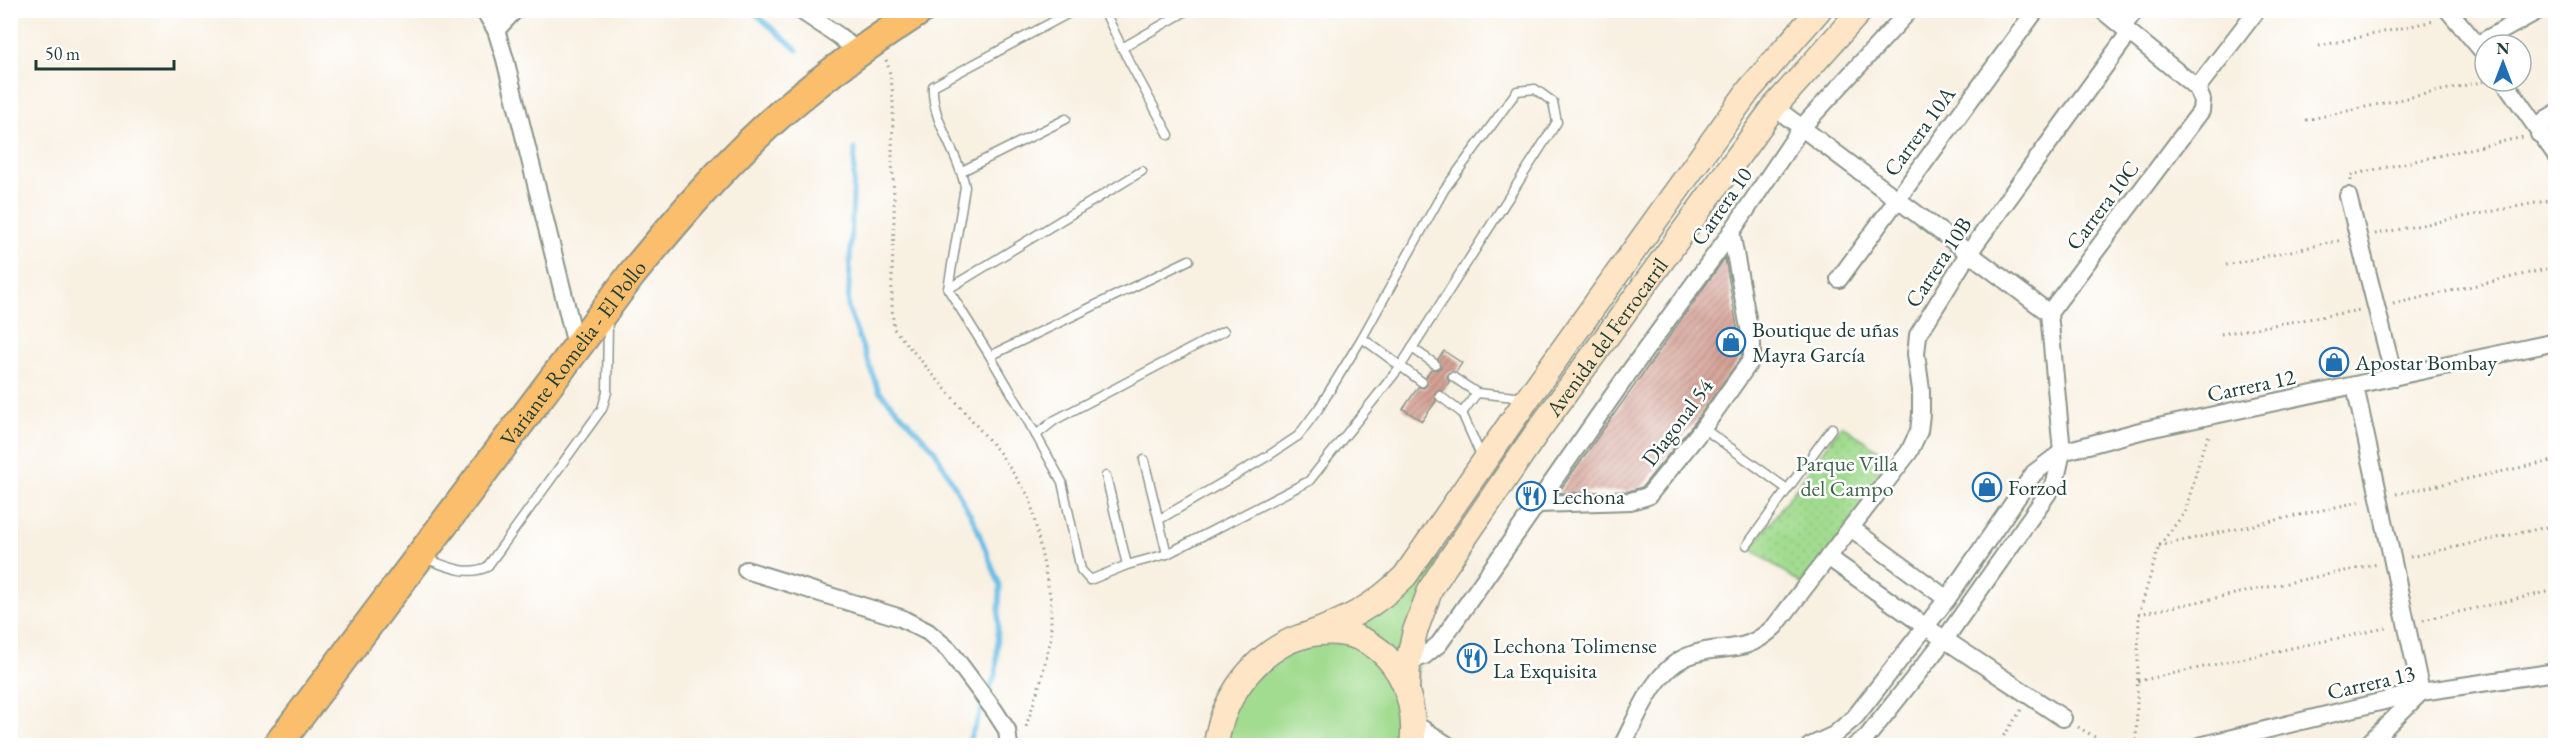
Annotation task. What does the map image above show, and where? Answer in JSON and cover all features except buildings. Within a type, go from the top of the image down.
[{"type":"highway","name":"Variante Romelia - El Pollo","points":[[278,746],[608,306],[687,208],[732,160],[789,106],[858,52],[921,10]]},
{"type":"main road","name":"Avenida del Ferrocarril","points":[[1304,636],[1350,619],[1388,593],[1405,576],[1425,551],[1528,398],[1749,90],[1819,10]]},
{"type":"main road","name":"Avenida del Ferrocarril","points":[[1407,690],[1408,662],[1422,608],[1446,565],[1534,435],[1774,107],[1861,10]]},
{"type":"main road","points":[[1216,746],[1223,713],[1246,674],[1263,658],[1282,646],[1304,636],[1335,633],[1364,641],[1388,658],[1403,678],[1407,690],[1412,734]]},
{"type":"street","points":[[484,10],[496,30],[550,233],[577,349]]},
{"type":"street","points":[[496,30],[515,10]]},
{"type":"street","points":[[800,10],[839,36],[858,52]]},
{"type":"street","name":"Carrera 10","points":[[1408,662],[1424,656],[1439,644],[1630,371],[1731,232],[1802,127],[1910,10]]},
{"type":"street","name":"Carrera 10A","points":[[1839,279],[2036,10]]},
{"type":"street","points":[[2102,10],[2197,88],[2258,10]]},
{"type":"street","name":"Carrera 10B","points":[[1622,746],[1652,690],[1670,669],[1685,658],[1705,652],[1751,645],[1763,638],[1775,626],[1909,452],[1919,431],[1921,390],[1916,354],[1918,335],[1968,254],[2126,30],[2135,10]]},
{"type":"street","points":[[2505,33],[2539,10]]},
{"type":"street","points":[[2451,14],[2473,40]]},
{"type":"street","name":"Carrera 10C","points":[[2049,313],[2201,111],[2202,100],[2197,88]]},
{"type":"street","points":[[2512,93],[2556,155]]},
{"type":"street","points":[[1774,107],[2049,313],[2062,452],[2055,483],[1945,639],[1868,737],[1855,746]]},
{"type":"street","points":[[2540,134],[2546,119],[2556,113]]},
{"type":"street","points":[[2348,196],[2394,377]]},
{"type":"street","name":"Diagonal 54","points":[[1538,504],[1631,501],[1648,496],[1703,428],[1752,359],[1752,344],[1731,232]]},
{"type":"street","name":"Carrera 12","points":[[1810,746],[1834,735],[1856,717],[1947,599],[2034,473],[2062,452],[2144,430],[2556,342]]},
{"type":"street","points":[[2355,386],[2421,692],[2366,746]]},
{"type":"street","points":[[1851,528],[1947,599]]},
{"type":"street","points":[[1828,557],[1926,627],[2063,718]]},
{"type":"street","points":[[746,570],[901,618],[928,632],[949,650],[994,710],[1007,730],[1010,746]]},
{"type":"street","name":"Carrera 13","points":[[2199,746],[2421,692],[2556,672]]},
{"type":"street","points":[[1412,734],[1449,746]]},
{"type":"lane","points":[[1074,10],[933,86],[932,100],[962,171],[965,187],[948,289],[990,356],[1062,482],[1081,570],[1090,580],[1127,565],[1167,554],[1309,481],[1400,367],[1557,122],[1553,102],[1535,89],[1517,91],[1444,190],[1362,338],[1319,408],[1298,436],[1160,519]]},
{"type":"lane","points":[[1093,11],[1099,10]]},
{"type":"lane","points":[[1104,10],[1169,135]]},
{"type":"lane","points":[[1122,48],[1188,10]]},
{"type":"lane","points":[[962,171],[1066,119]]},
{"type":"lane","points":[[948,289],[1142,171]]},
{"type":"lane","points":[[990,356],[1189,260]]},
{"type":"lane","points":[[420,557],[466,572],[477,572],[487,567],[602,409],[607,392],[608,375],[608,306]]},
{"type":"lane","points":[[1036,435],[1055,420],[1224,331]]},
{"type":"lane","points":[[1362,338],[1422,382]]},
{"type":"lane","points":[[1412,348],[1434,364]]},
{"type":"lane","points":[[1453,377],[1477,393],[1528,398]]},
{"type":"lane","points":[[1462,413],[1477,393]]},
{"type":"lane","points":[[1440,396],[1462,413],[1484,463]]},
{"type":"lane","points":[[1703,428],[1786,489]]},
{"type":"lane","points":[[1747,545],[1832,429]]},
{"type":"lane","points":[[1144,460],[1167,554]]},
{"type":"lane","points":[[1106,476],[1127,565]]},
{"type":"path","points":[[2319,46],[2451,14]]},
{"type":"path","points":[[887,65],[893,85],[894,107],[891,303],[894,329],[999,452],[1030,498],[1051,600],[1051,638],[1041,680],[1023,735]]},
{"type":"path","points":[[2306,120],[2473,84]]},
{"type":"path","points":[[2348,196],[2351,174],[2540,134]]},
{"type":"path","points":[[2226,265],[2556,199]]},
{"type":"path","points":[[2136,746],[2139,614],[2159,546],[2185,512],[2203,448],[2219,414]]},
{"type":"path","points":[[2159,546],[2556,460]]},
{"type":"path","points":[[2139,614],[2556,525]]},
{"type":"path","points":[[2138,681],[2556,590]]},
{"type":"path","points":[[1997,746],[2030,697]]},
{"type":"path","points":[[2063,718],[2110,746]]},
{"type":"green space","name":"Parque Villa del Campo","points":[[1842,425],[1899,465],[1806,587],[1751,549]]},
{"type":"green space","points":[[1425,551],[1446,565],[1422,608],[1412,745],[1216,746],[1247,674],[1350,619]]},
{"type":"waterway","points":[[751,10],[797,50]]},
{"type":"waterway","points":[[855,149],[848,308],[879,391],[934,449],[975,523],[1000,586],[996,673],[967,746]]},
{"type":"place","name":"Boutique de uñas Mayra García","points":[[1731,342]]},
{"type":"place","name":"Apostar Bombay","points":[[2334,362]]},
{"type":"place","name":"Forzod","points":[[1987,487]]},
{"type":"place","name":"Lechona","points":[[1531,496]]},
{"type":"place","name":"Lechona Tolimense La Exquisita","points":[[1472,658]]}]
